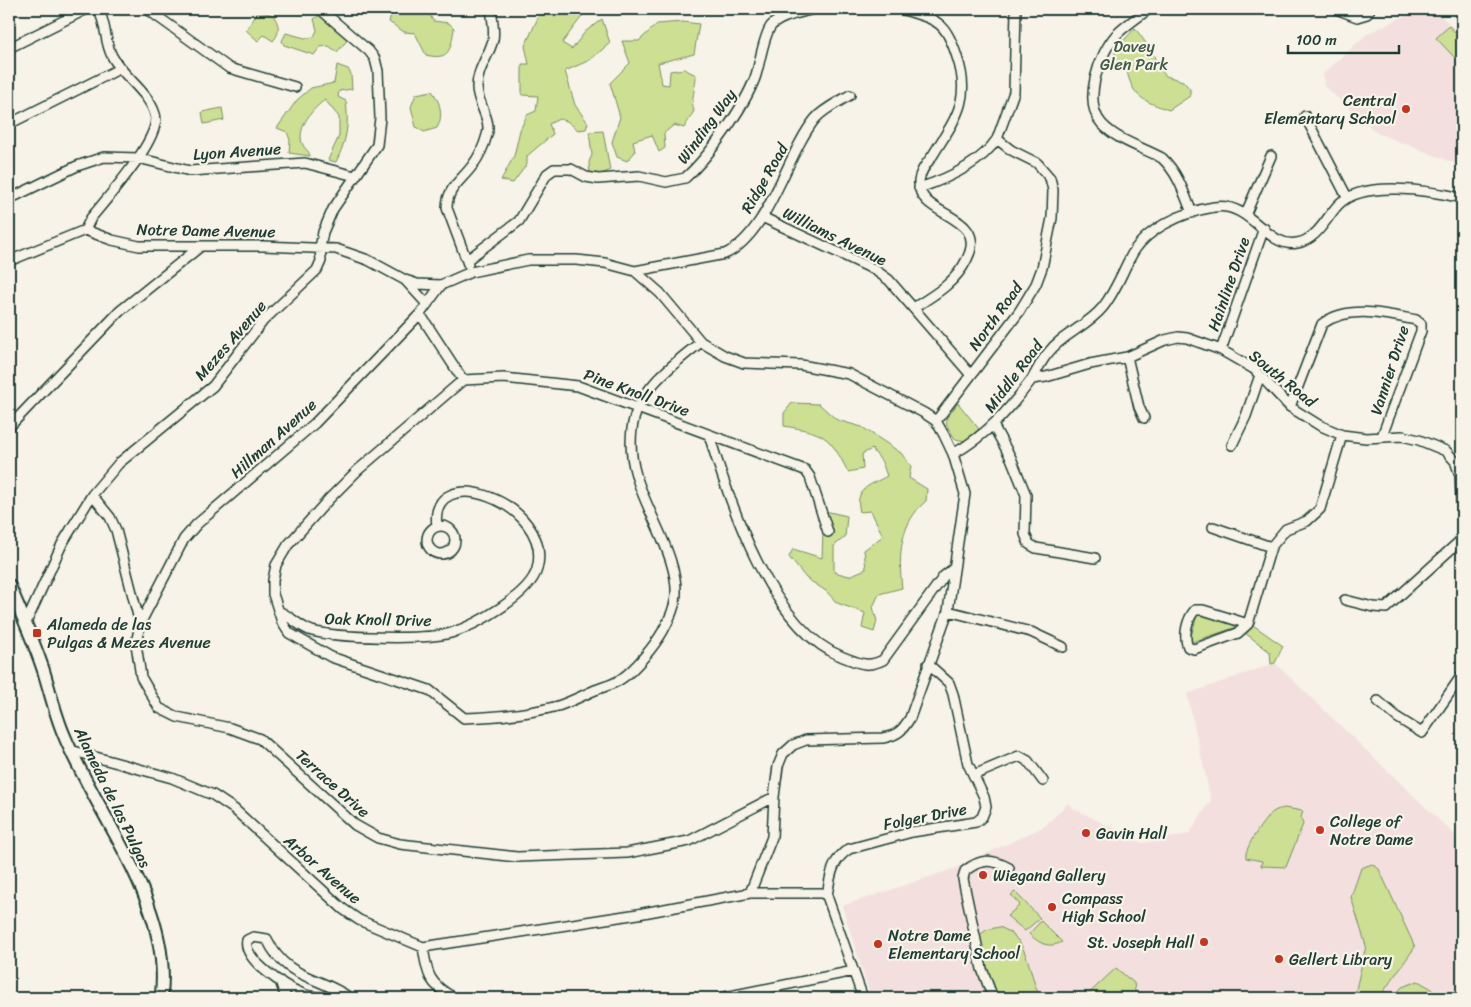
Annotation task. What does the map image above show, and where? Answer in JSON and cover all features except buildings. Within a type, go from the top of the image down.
[{"type":"main road","name":"Alameda de las Pulgas","points":[[9,585],[26,623],[70,750],[110,825],[158,932],[164,978],[161,998]]},
{"type":"street","points":[[9,48],[87,9]]},
{"type":"street","points":[[9,261],[85,230],[91,218],[149,143],[156,123],[155,114],[110,51],[104,18],[98,9]]},
{"type":"street","points":[[148,9],[229,68],[295,88]]},
{"type":"street","name":"Mezes Avenue","points":[[26,623],[62,544],[92,495],[119,463],[213,386],[253,333],[318,270],[321,261],[320,248],[333,209],[380,138],[377,65],[369,50],[320,9]]},
{"type":"street","points":[[471,272],[447,208],[447,200],[453,187],[472,166],[488,132],[488,121],[478,102],[477,87],[478,74],[493,39],[490,9]]},
{"type":"street","name":"Winding Way","points":[[467,260],[519,221],[547,174],[554,169],[571,169],[586,177],[598,179],[639,176],[666,182],[685,178],[711,148],[749,92],[760,65],[768,31],[772,25],[813,9]]},
{"type":"street","points":[[901,9],[934,20],[943,26],[952,40],[964,83],[962,108],[922,170],[919,188],[921,194],[928,202],[966,229],[972,240],[965,265],[953,281],[915,307]]},
{"type":"street","points":[[919,188],[940,180],[974,162],[989,151],[997,139],[1014,92],[1016,9]]},
{"type":"street","points":[[1150,9],[1135,19],[1112,40],[1092,87],[1093,105],[1100,122],[1112,133],[1162,158],[1168,164],[1180,182],[1192,213]]},
{"type":"street","points":[[1336,9],[1357,16],[1367,14],[1370,9]]},
{"type":"street","points":[[9,124],[121,68]]},
{"type":"street","name":"Ridge Road","points":[[635,272],[724,254],[736,249],[762,217],[816,118],[850,95]]},
{"type":"street","points":[[1305,116],[1347,197],[1374,191],[1398,190],[1430,192],[1462,198]]},
{"type":"street","name":"North Road","points":[[936,421],[1019,312],[1036,284],[1042,268],[1052,218],[1053,190],[1047,173],[1037,163],[1011,150],[997,139]]},
{"type":"street","points":[[1246,213],[1271,156]]},
{"type":"street","name":"Lyon Avenue","points":[[9,199],[77,166],[104,157],[138,158],[190,171],[305,163],[340,170],[355,176]]},
{"type":"street","name":"Middle Road","points":[[953,454],[994,427],[1032,378],[1048,353],[1061,339],[1101,310],[1113,294],[1130,256],[1139,244],[1160,226],[1215,206],[1226,206],[1246,213],[1281,241],[1298,243],[1315,233],[1347,197]]},
{"type":"street","name":"Williams Avenue","points":[[762,217],[875,270],[889,280],[915,307],[970,375]]},
{"type":"street","name":"Hainline Drive","points":[[1221,350],[1264,228]]},
{"type":"street","name":"Notre Dame Avenue","points":[[85,230],[112,240],[139,246],[320,248],[348,252],[417,284],[441,285],[471,272],[545,259],[606,263],[635,272],[653,286],[701,342],[744,363],[801,365],[849,374],[936,421]]},
{"type":"street","points":[[9,427],[120,311],[201,246]]},
{"type":"street","points":[[653,286],[657,268]]},
{"type":"street","name":"Notre Dame Avenue","points":[[405,280],[426,303]]},
{"type":"street","name":"Hillman Avenue","points":[[140,624],[184,539],[197,524],[315,423],[420,314],[426,303],[441,285]]},
{"type":"street","name":"Vannier Drive","points":[[1290,407],[1322,324],[1342,315],[1375,312],[1416,320],[1421,324],[1421,331],[1382,436]]},
{"type":"street","points":[[420,314],[463,380],[358,470],[288,544],[276,565],[273,594],[282,622],[289,633],[331,657],[429,690],[450,709],[464,718],[501,716],[558,706],[622,679],[656,643],[675,609],[676,588],[672,562],[643,497],[632,457],[632,430],[637,406],[658,380],[701,342]]},
{"type":"street","name":"South Road","points":[[1032,378],[1046,378],[1090,364],[1127,357],[1178,336],[1221,350],[1260,375],[1290,407],[1319,425],[1342,435],[1366,438],[1402,436],[1419,440],[1446,452],[1455,461],[1460,475],[1462,520]]},
{"type":"street","points":[[1127,357],[1139,406],[1144,418]]},
{"type":"street","points":[[1232,445],[1246,416],[1260,375]]},
{"type":"street","name":"Pine Knoll Drive","points":[[463,380],[504,378],[578,386],[637,406],[805,470],[810,477],[828,532]]},
{"type":"street","points":[[750,893],[772,837],[774,797],[778,766],[782,754],[793,745],[806,740],[883,738],[902,732],[910,718],[948,611],[965,494],[953,454],[936,421]]},
{"type":"street","points":[[994,427],[1011,458],[1026,495],[1026,534],[1029,544],[1036,548],[1095,558]]},
{"type":"street","points":[[709,435],[725,488],[749,549],[791,617],[828,652],[872,666],[883,660],[944,576],[954,568]]},
{"type":"street","points":[[1248,624],[1203,610],[1195,610],[1190,615],[1185,639],[1188,647],[1194,649],[1238,633],[1248,624],[1272,547],[1286,529],[1306,521],[1320,509],[1342,435]]},
{"type":"street","name":"Oak Knoll Drive","points":[[280,612],[301,627],[328,634],[426,637],[450,633],[468,626],[507,603],[534,579],[539,550],[537,540],[533,532],[518,515],[505,504],[478,495],[456,492],[446,495],[437,506],[437,526]]},
{"type":"street","name":"Terrace Drive","points":[[92,495],[110,517],[116,530],[140,624],[136,644],[141,676],[159,708],[177,717],[230,728],[260,739],[356,825],[378,838],[400,844],[516,857],[627,853],[688,841],[774,797]]},
{"type":"street","points":[[1213,527],[1272,547]]},
{"type":"street","points":[[1345,600],[1373,607],[1386,608],[1462,539]]},
{"type":"street","points":[[948,611],[1031,632],[1063,648]]},
{"type":"street","name":"Folger Drive","points":[[827,896],[835,861],[840,854],[849,849],[912,832],[976,822],[982,817],[986,808],[984,797],[963,747],[954,694],[944,678],[928,664]]},
{"type":"street","points":[[1378,701],[1398,718],[1422,733],[1462,675]]},
{"type":"street","name":"Arbor Avenue","points":[[70,750],[172,778],[213,795],[234,809],[343,910],[359,920],[423,947]]},
{"type":"street","points":[[974,775],[1019,756],[1028,760],[1043,781]]},
{"type":"street","points":[[993,998],[982,969],[963,879],[965,871],[987,860],[995,861],[1009,868]]},
{"type":"street","points":[[454,998],[440,990],[430,980],[423,947],[638,914],[750,893],[815,892],[827,896],[863,998]]},
{"type":"street","points":[[330,998],[305,997],[280,981],[251,958],[246,946],[247,940],[253,937],[267,940],[273,952],[288,969],[339,991],[350,998]]},
{"type":"street","points":[[720,998],[854,971]]},
{"type":"street","points":[[280,981],[286,998]]},
{"type":"shaded area","name":"Central Elementary School","points":[[1419,9],[1434,9],[1462,36],[1462,166],[1377,133],[1324,86],[1323,74],[1367,34]]},
{"type":"shaded area","name":"College of Notre Dame","points":[[1275,663],[1462,842],[1462,998],[871,998],[842,906],[956,868],[1045,826],[1068,803],[1073,808],[1142,843],[1189,834],[1211,800],[1187,694]]},
{"type":"green space","points":[[388,9],[427,9],[433,21],[449,23],[454,28],[448,52],[440,56],[426,55],[415,33],[404,32],[389,22],[392,10]]},
{"type":"green space","points":[[542,9],[572,9],[583,15],[562,43],[572,49],[585,32],[602,19],[610,43],[590,60],[565,71],[575,105],[588,123],[586,129],[578,130],[567,121],[559,119],[549,124],[553,134],[527,156],[527,164],[513,183],[501,180],[514,156],[520,130],[527,115],[536,111],[538,96],[522,95],[522,64],[529,64],[525,46]]},
{"type":"green space","points":[[259,11],[273,15],[277,22],[278,31],[273,41],[264,35],[258,41],[246,30]]},
{"type":"green space","points":[[320,15],[342,29],[349,38],[337,52],[329,46],[320,47],[314,55],[284,45],[282,41],[286,33],[305,38],[314,37],[317,30],[314,19]]},
{"type":"green space","points":[[683,22],[699,24],[694,54],[658,63],[662,84],[669,85],[670,71],[684,69],[696,75],[694,111],[684,128],[674,125],[664,133],[665,148],[659,152],[652,135],[633,141],[635,152],[627,161],[617,157],[612,142],[620,117],[610,83],[630,63],[622,41],[639,41],[657,24]]},
{"type":"green space","points":[[1449,26],[1462,40],[1462,52],[1455,58],[1436,38]]},
{"type":"green space","name":"Davey Glen Park","points":[[1135,28],[1153,53],[1157,65],[1166,76],[1183,81],[1190,89],[1190,96],[1169,110],[1146,101],[1136,93],[1127,71],[1119,71],[1110,64],[1117,48]]},
{"type":"green space","points":[[337,65],[348,69],[351,74],[352,89],[339,91],[338,97],[346,101],[347,126],[343,146],[336,162],[328,160],[339,136],[339,117],[325,100],[307,118],[302,131],[302,143],[310,156],[289,153],[290,140],[287,132],[277,128],[297,100],[311,88],[334,83]]},
{"type":"green space","points":[[432,91],[439,104],[441,114],[437,128],[424,132],[416,127],[411,107],[416,94]]},
{"type":"green space","points":[[222,108],[224,120],[204,124],[202,112]]},
{"type":"green space","points":[[603,131],[610,170],[602,174],[590,174],[589,162],[592,155],[589,132]]},
{"type":"green space","points":[[792,403],[819,404],[837,420],[862,427],[901,453],[911,466],[909,478],[927,489],[926,501],[911,519],[903,540],[900,564],[902,588],[879,594],[873,607],[877,621],[874,632],[862,628],[865,613],[837,603],[826,591],[806,578],[789,557],[793,549],[822,558],[823,531],[819,518],[825,511],[847,516],[845,537],[834,546],[834,572],[849,576],[866,569],[864,550],[883,536],[871,511],[860,512],[859,498],[869,485],[887,476],[882,462],[872,449],[862,454],[863,469],[848,472],[836,450],[824,437],[808,431],[784,426],[784,413]]},
{"type":"green space","points":[[958,403],[979,429],[965,441],[955,439],[947,426],[946,419]]},
{"type":"green space","points":[[1198,612],[1253,625],[1283,646],[1275,663],[1271,664],[1270,652],[1237,627],[1189,643]]},
{"type":"green space","points":[[1285,808],[1303,811],[1301,818],[1303,824],[1286,867],[1261,866],[1262,861],[1246,858],[1251,841],[1265,820],[1274,811]]},
{"type":"green space","points":[[1372,864],[1379,869],[1415,947],[1379,998],[1354,998],[1366,946],[1351,897],[1361,868]]},
{"type":"green space","points":[[1015,892],[1040,918],[1025,931],[1007,916],[1020,905],[1011,895]]},
{"type":"green space","points":[[1041,921],[1062,942],[1048,945],[1036,940],[1029,934]]},
{"type":"green space","points":[[999,927],[1016,938],[1022,947],[1039,995],[1036,998],[997,998],[986,966],[979,936],[986,930]]},
{"type":"green space","points":[[1116,968],[1134,983],[1136,998],[1084,998]]},
{"type":"green space","points":[[1418,981],[1432,989],[1437,998],[1393,998],[1402,987]]},
{"type":"place","name":"Central Elementary School","points":[[1406,109]]},
{"type":"place","name":"Alameda de las Pulgas & Mezes Avenue","points":[[37,633]]},
{"type":"place","name":"College of Notre Dame","points":[[1320,830]]},
{"type":"place","name":"Gavin Hall","points":[[1086,833]]},
{"type":"place","name":"Wiegand Gallery","points":[[983,875]]},
{"type":"place","name":"Compass High School","points":[[1052,907]]},
{"type":"place","name":"St. Joseph Hall","points":[[1204,942]]},
{"type":"place","name":"Notre Dame Elementary School","points":[[878,944]]},
{"type":"place","name":"Gellert Library","points":[[1279,959]]}]
